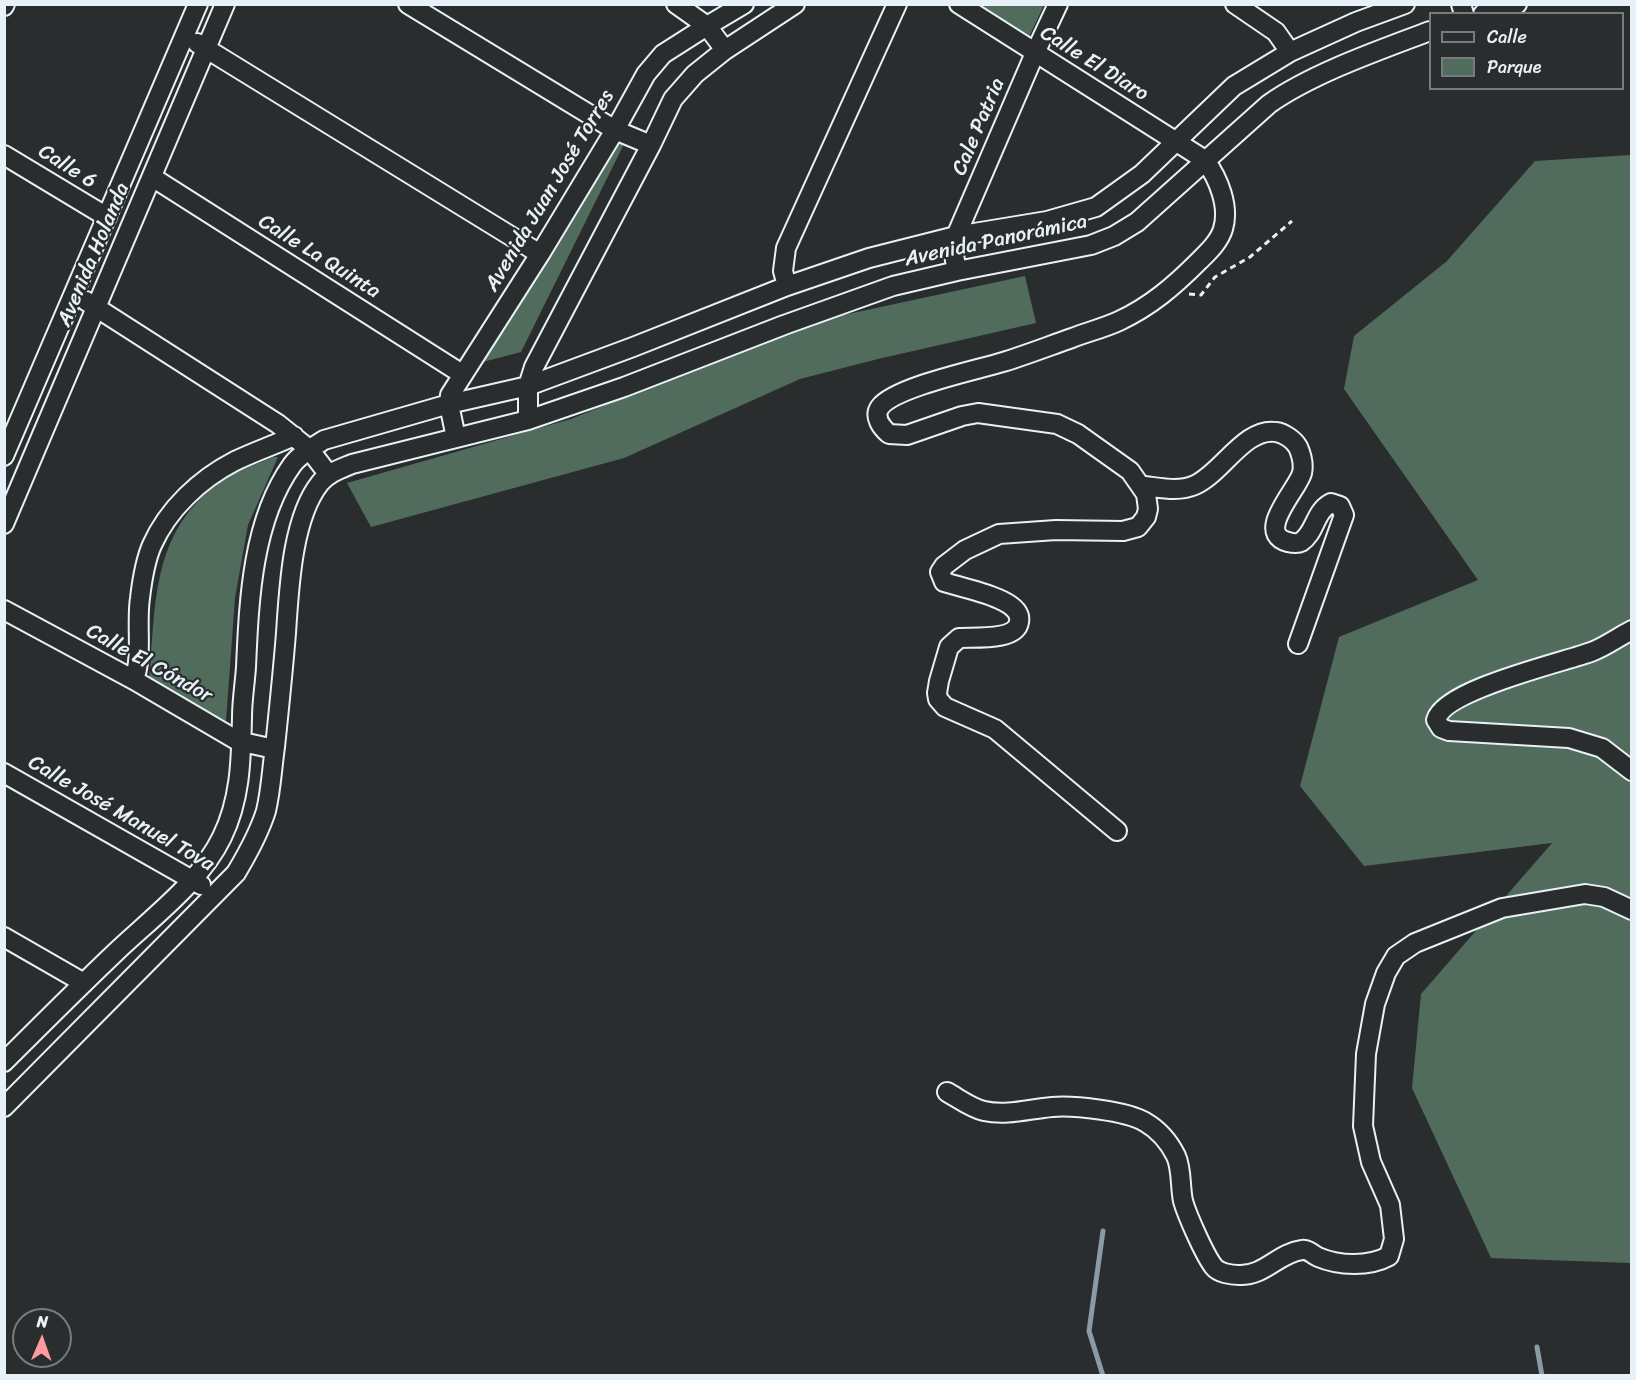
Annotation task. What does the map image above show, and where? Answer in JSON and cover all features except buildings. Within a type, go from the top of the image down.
[{"type":"street","name":"Avenida Holanda","points":[[4,456],[10,432],[74,294],[198,4]]},
{"type":"street","name":"Avenida Holanda","points":[[4,524],[225,4]]},
{"type":"street","points":[[408,4],[615,130],[651,145]]},
{"type":"street","points":[[676,4],[707,26],[725,50]]},
{"type":"street","name":"Avenida Juan José Torres","points":[[449,404],[450,395],[462,374],[540,254],[646,74],[663,54],[744,4]]},
{"type":"street","points":[[528,420],[528,386],[534,367],[673,99],[683,86],[725,50],[795,4]]},
{"type":"street","points":[[787,286],[783,271],[786,248],[897,4]]},
{"type":"street","name":"Calle El Diaro","points":[[958,4],[1205,160]]},
{"type":"street","name":"Cale Patria","points":[[957,271],[953,250],[956,236],[1058,4]]},
{"type":"street","points":[[1235,4],[1276,32],[1290,52]]},
{"type":"street","name":"Avenida Panorámica","points":[[309,449],[324,440],[449,404],[528,386],[787,286],[869,258],[956,236],[1047,221],[1096,207],[1142,174],[1234,86],[1290,52],[1356,22],[1405,4]]},
{"type":"street","points":[[1490,12],[1517,4]]},
{"type":"street","name":"Avenida Panorámica","points":[[329,475],[352,464],[528,420],[624,387],[882,290],[957,271],[1091,245],[1114,236],[1137,222],[1282,94],[1342,66],[1429,32]]},
{"type":"street","points":[[185,37],[540,254]]},
{"type":"street","name":"Calle 6","points":[[4,154],[107,217]]},
{"type":"street","points":[[1117,831],[995,729],[945,706],[938,699],[939,681],[954,641],[959,638],[1002,636],[1013,632],[1019,625],[1020,617],[1015,609],[1002,600],[944,582],[940,572],[944,566],[965,550],[999,534],[1056,530],[1123,531],[1138,527],[1146,517],[1148,509],[1143,487],[1130,471],[1078,434],[1057,423],[978,413],[962,416],[907,435],[889,434],[881,427],[877,415],[879,408],[888,400],[905,391],[1006,361],[1118,322],[1174,287],[1214,246],[1223,229],[1225,215],[1221,188],[1215,173],[1205,160]]},
{"type":"street","name":"Calle La Quinta","points":[[152,177],[462,374]]},
{"type":"street","points":[[4,1107],[236,873],[254,843],[266,809],[283,674],[289,584],[296,543],[310,499],[329,475],[309,449],[278,424],[74,294]]},
{"type":"street","points":[[449,404],[456,438]]},
{"type":"street","points":[[1143,487],[1174,490],[1194,486],[1216,472],[1258,434],[1274,431],[1296,443],[1303,458],[1302,474],[1277,516],[1274,527],[1276,533],[1285,542],[1296,544],[1310,533],[1323,507],[1331,503],[1340,506],[1344,515],[1299,644]]},
{"type":"street","points":[[134,680],[137,669],[139,601],[145,568],[152,544],[164,525],[199,484],[219,470],[294,436]]},
{"type":"street","points":[[4,1062],[192,879],[210,858],[222,837],[234,809],[240,779],[248,629],[258,544],[268,509],[279,486],[293,463],[309,449]]},
{"type":"street","name":"Calle El Cóndor","points":[[4,610],[134,680],[242,742],[274,749]]},
{"type":"street","points":[[1632,630],[1594,652],[1482,687],[1444,707],[1436,720],[1441,728],[1449,731],[1569,738],[1602,748],[1632,771]]},
{"type":"street","name":"Calle José Manuel Tova","points":[[4,773],[215,894]]},
{"type":"street","points":[[947,1092],[982,1111],[1014,1113],[1053,1107],[1071,1108],[1122,1113],[1145,1122],[1165,1137],[1177,1158],[1183,1201],[1191,1223],[1214,1268],[1223,1273],[1240,1275],[1258,1273],[1300,1250],[1306,1250],[1318,1257],[1339,1263],[1379,1261],[1389,1256],[1394,1239],[1390,1205],[1371,1162],[1363,1126],[1366,1054],[1375,1004],[1386,972],[1396,956],[1415,943],[1502,908],[1585,894],[1604,897],[1632,910]]},
{"type":"street","points":[[4,937],[84,983]]},
{"type":"path","points":[[1174,287],[1184,293],[1201,295],[1215,277],[1250,257],[1292,221]]},
{"type":"green space","points":[[972,5],[1044,5],[1028,39]]},
{"type":"green space","points":[[613,138],[625,142],[521,352],[471,365]]},
{"type":"green space","points":[[1631,155],[1631,1263],[1491,1258],[1412,1088],[1421,994],[1552,843],[1364,866],[1300,786],[1339,637],[1478,580],[1344,389],[1354,336],[1447,261],[1535,161]]},
{"type":"green space","points":[[1025,276],[1036,323],[800,379],[624,458],[371,527],[347,483],[571,419],[811,322]]},
{"type":"green space","points":[[278,457],[248,525],[235,598],[226,721],[149,684],[156,596],[170,544],[183,520],[201,498],[231,475]]},
{"type":"waterway","points":[[1103,1231],[1089,1331],[1103,1376]]},
{"type":"waterway","points":[[1537,1347],[1542,1376]]}]
